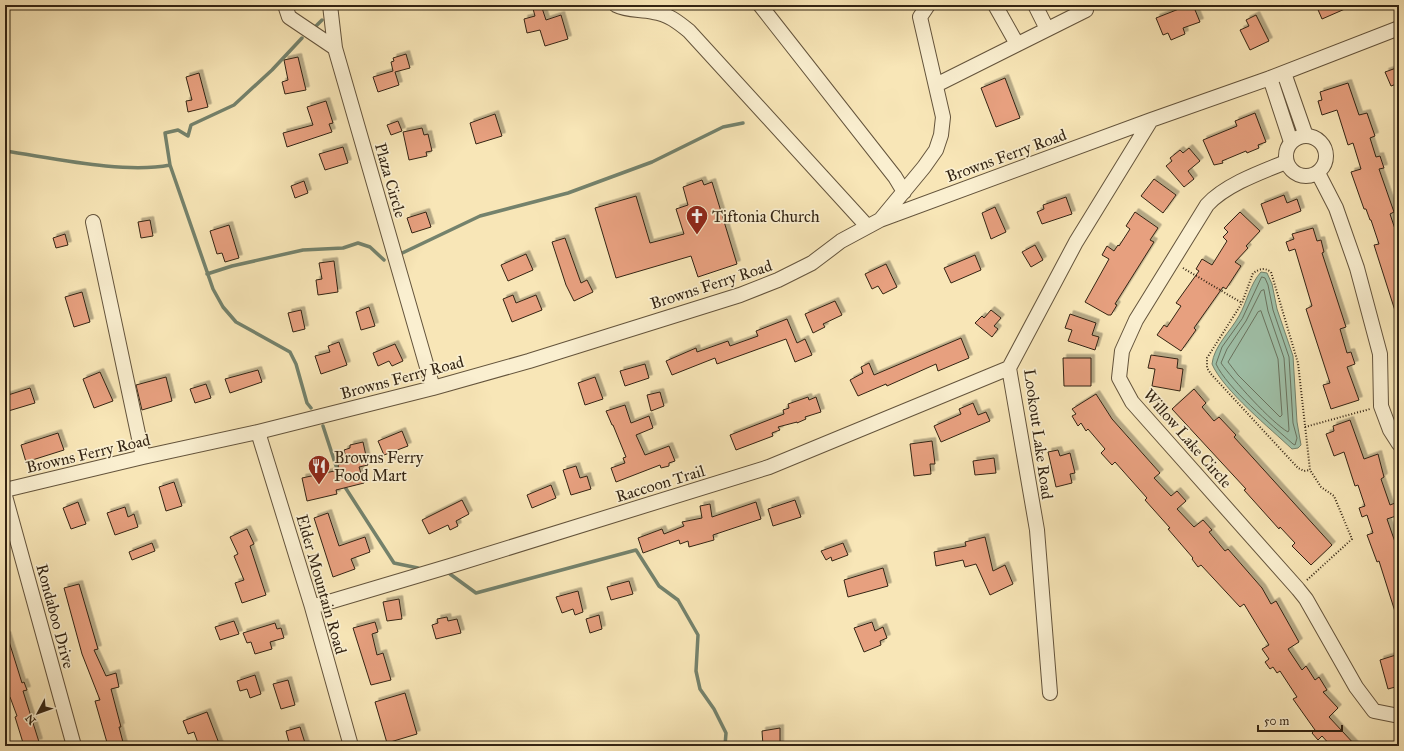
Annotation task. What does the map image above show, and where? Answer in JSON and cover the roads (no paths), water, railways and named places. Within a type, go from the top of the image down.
[{"type":"street","points":[[285,5],[289,17],[335,48]]},
{"type":"street","name":"Plaza Circle","points":[[330,5],[335,48],[433,388]]},
{"type":"street","points":[[616,5],[625,9],[654,12],[672,18],[690,31],[867,226]]},
{"type":"street","points":[[760,5],[895,177],[904,192]]},
{"type":"street","points":[[880,220],[904,192],[936,150],[941,135],[943,117],[920,17],[928,5]]},
{"type":"street","points":[[996,5],[1017,44]]},
{"type":"street","points":[[1034,5],[1047,29]]},
{"type":"street","points":[[936,85],[1086,10]]},
{"type":"street","name":"Browns Ferry Road","points":[[5,490],[143,457],[258,432],[433,388],[529,361],[740,295],[778,280],[812,263],[841,241],[880,220],[1151,120],[1284,73],[1399,28]]},
{"type":"street","points":[[1284,73],[1306,136]]},
{"type":"street","points":[[1270,78],[1291,142]]},
{"type":"street","name":"Lookout Lake Road","points":[[1050,693],[1037,530],[1010,368],[1076,242],[1151,120]]},
{"type":"street","points":[[1306,136],[1316,139],[1324,147],[1326,155],[1325,164],[1318,173],[1306,177],[1294,173],[1286,162],[1286,152],[1291,142],[1306,136]]},
{"type":"street","name":"Willow Lake Circle","points":[[1286,162],[1260,172],[1216,196],[1207,206],[1136,320],[1122,351],[1119,378],[1132,402],[1306,599],[1353,682],[1374,711],[1399,716]]},
{"type":"street","points":[[1318,173],[1336,208],[1359,276],[1380,354],[1381,406],[1390,430],[1399,444]]},
{"type":"street","points":[[93,222],[143,457]]},
{"type":"street","name":"Raccoon Trail","points":[[312,607],[457,564],[769,467],[1010,368]]},
{"type":"street","name":"Elder Mountain Road","points":[[258,432],[312,607],[351,746]]},
{"type":"street","name":"Rondaboo Drive","points":[[5,496],[74,746]]},
{"type":"water","points":[[1261,272],[1267,273],[1272,284],[1277,309],[1293,356],[1297,422],[1301,445],[1298,448],[1292,449],[1248,409],[1226,385],[1212,364],[1216,351],[1242,311],[1251,288]]},
{"type":"waterway","points":[[316,26],[322,20]]},
{"type":"waterway","points":[[302,38],[272,70],[234,105],[191,125],[188,136],[178,130],[165,133],[170,165],[213,289],[223,307],[236,322],[290,352],[296,364],[307,403],[311,408]]},
{"type":"waterway","points":[[398,255],[480,216],[568,193],[652,162],[723,127],[743,123]]},
{"type":"waterway","points":[[5,151],[88,164],[132,168],[170,165]]},
{"type":"waterway","points":[[207,274],[232,266],[303,250],[343,248],[358,243],[370,247],[384,260]]},
{"type":"waterway","points":[[323,426],[339,475]]},
{"type":"waterway","points":[[343,484],[394,563],[418,568]]},
{"type":"waterway","points":[[450,574],[476,593],[636,550],[659,586],[678,600],[698,635],[696,671],[700,689],[714,709],[726,733],[725,746]]},
{"type":"place","name":"Tiftonia Church","points":[[697,236]]},
{"type":"place","name":"Browns Ferry Food Mart","points":[[319,486]]}]
